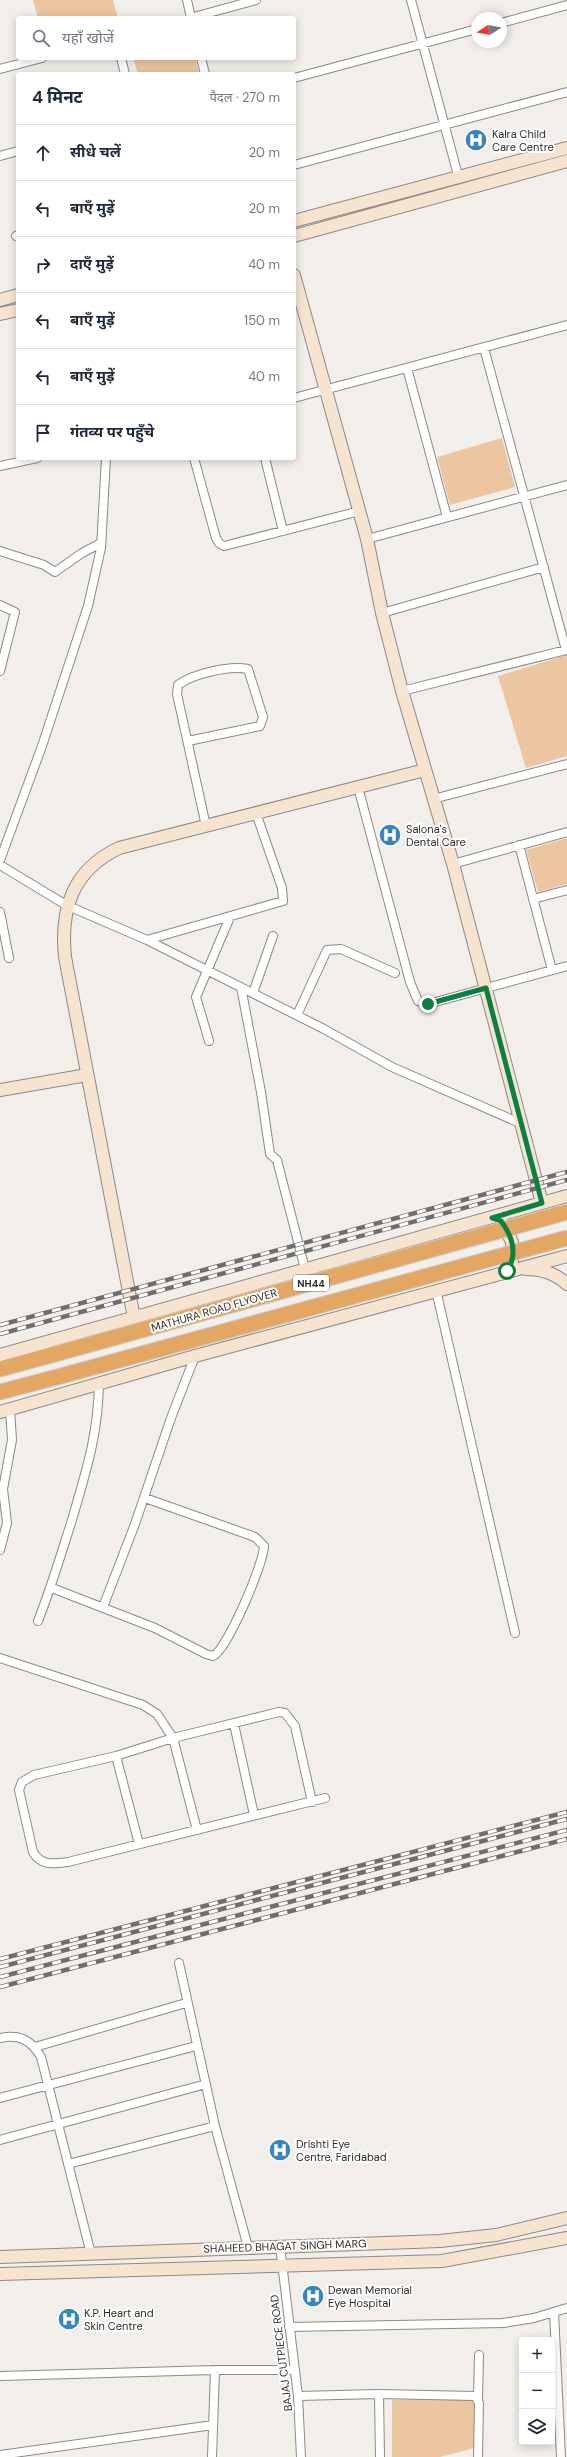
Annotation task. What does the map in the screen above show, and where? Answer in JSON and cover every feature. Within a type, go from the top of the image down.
[{"type":"highway","name":"MATHURA ROAD FLYOVER","points":[[0,1369],[55,1354],[565,1202]]},
{"type":"highway","name":"MATHURA ROAD FLYOVER","points":[[0,1392],[567,1238]]},
{"type":"street","points":[[187,0],[191,16]]},
{"type":"street","points":[[198,16],[256,0]]},
{"type":"street","points":[[411,0],[459,179]]},
{"type":"street","points":[[507,21],[567,5]]},
{"type":"street","points":[[296,77],[471,31]]},
{"type":"street","points":[[0,70],[35,60]]},
{"type":"street","points":[[122,60],[124,72]]},
{"type":"street","points":[[202,60],[204,72]]},
{"type":"street","points":[[296,164],[567,92]]},
{"type":"street","points":[[296,220],[459,179],[567,148]]},
{"type":"street","points":[[0,156],[16,152]]},
{"type":"street","points":[[296,235],[567,161]]},
{"type":"street","points":[[296,282],[360,511],[382,613],[402,691],[453,864],[542,1203]]},
{"type":"street","points":[[16,295],[0,298],[2,314],[16,310]]},
{"type":"street","points":[[296,398],[567,325]]},
{"type":"street","points":[[402,691],[566,650],[484,348]]},
{"type":"street","points":[[407,368],[447,517]]},
{"type":"street","points":[[0,466],[28,460]]},
{"type":"street","points":[[0,860],[47,731],[88,606],[102,543],[106,460]]},
{"type":"street","points":[[195,460],[220,544],[230,545],[360,511]]},
{"type":"street","points":[[265,460],[283,531]]},
{"type":"street","points":[[367,539],[567,485]]},
{"type":"street","points":[[0,551],[44,565],[55,572],[82,553],[102,543]]},
{"type":"street","points":[[382,613],[544,567]]},
{"type":"street","points":[[0,605],[15,612],[0,671]]},
{"type":"street","points":[[188,741],[260,726],[263,717],[248,669],[238,667],[187,678],[178,685],[177,694],[206,826]]},
{"type":"street","points":[[433,799],[567,764]]},
{"type":"street","points":[[134,1318],[65,957],[62,932],[66,905],[78,885],[102,856],[120,848],[425,770]]},
{"type":"street","points":[[358,787],[415,998],[422,1004],[428,1004],[567,966]]},
{"type":"street","points":[[147,940],[283,901],[282,888],[256,813]]},
{"type":"street","points":[[453,864],[567,832]]},
{"type":"street","points":[[519,845],[552,970]]},
{"type":"street","points":[[0,865],[66,905],[147,940],[254,993],[392,1067],[522,1124]]},
{"type":"street","points":[[533,899],[567,890]]},
{"type":"street","points":[[0,912],[8,958]]},
{"type":"street","points":[[209,1041],[196,997],[230,917]]},
{"type":"street","points":[[254,993],[273,936]]},
{"type":"street","points":[[297,1015],[327,950],[341,949],[394,973]]},
{"type":"street","points":[[241,987],[261,1092],[270,1154],[277,1160],[305,1269]]},
{"type":"street","points":[[0,1090],[87,1075]]},
{"type":"street","points":[[0,1355],[542,1203],[565,1202],[567,1218]]},
{"type":"street","points":[[492,1218],[501,1221],[512,1242],[514,1257],[512,1270]]},
{"type":"street","points":[[0,1550],[7,1523],[3,1489],[12,1440],[5,1411],[195,1356],[567,1256]]},
{"type":"street","points":[[512,1270],[539,1269],[559,1277],[567,1284]]},
{"type":"street","points":[[436,1290],[515,1633]]},
{"type":"street","points":[[103,1607],[145,1498],[171,1418],[195,1356]]},
{"type":"street","points":[[38,1621],[52,1588],[92,1453],[98,1422],[99,1383]]},
{"type":"street","points":[[52,1588],[103,1607],[213,1656],[219,1654],[227,1640],[256,1575],[264,1551],[261,1541],[145,1498]]},
{"type":"street","points":[[0,1658],[143,1705],[157,1714],[173,1738],[197,1830]]},
{"type":"street","points":[[312,1802],[295,1726],[286,1713],[279,1712],[173,1738],[116,1756],[34,1775],[22,1782],[20,1790],[21,1803],[33,1852],[38,1860],[46,1863],[57,1863],[139,1844],[312,1802],[325,1798]]},
{"type":"street","points":[[234,1724],[254,1815]]},
{"type":"street","points":[[116,1756],[139,1844]]},
{"type":"street","points":[[179,1963],[186,2003],[215,2126],[248,2247]]},
{"type":"street","points":[[35,2047],[186,2003]]},
{"type":"street","points":[[0,2038],[12,2036],[21,2037],[35,2047],[44,2066],[91,2254]]},
{"type":"street","points":[[0,2098],[50,2086],[196,2046]]},
{"type":"street","points":[[0,2140],[206,2084]]},
{"type":"street","points":[[68,2164],[215,2126]]},
{"type":"street","name":"SHAHEED BHAGAT SINGH MARG","points":[[0,2257],[440,2241],[496,2236],[567,2218]]},
{"type":"street","name":"SHAHEED BHAGAT SINGH MARG","points":[[0,2274],[442,2261],[567,2238]]},
{"type":"street","name":"BAJAJ CUTPIECE ROAD","points":[[280,2246],[298,2396],[301,2457]]},
{"type":"street","points":[[289,2327],[480,2325],[528,2319],[567,2308]]},
{"type":"street","points":[[554,2312],[561,2457]]},
{"type":"street","points":[[478,2457],[479,2355]]},
{"type":"street","points":[[0,2376],[215,2370],[295,2370]]},
{"type":"street","points":[[212,2457],[215,2370]]},
{"type":"street","points":[[298,2396],[379,2394],[472,2396],[478,2398]]},
{"type":"street","points":[[379,2394],[380,2457]]},
{"type":"street","points":[[0,2455],[213,2425]]},
{"type":"shaded area","points":[[33,0],[113,0],[117,16],[37,16]]},
{"type":"shaded area","points":[[134,60],[196,60],[198,72],[137,72]]},
{"type":"shaded area","points":[[502,438],[515,487],[450,505],[437,457]]},
{"type":"shaded area","points":[[567,655],[567,756],[526,768],[498,676]]},
{"type":"shaded area","points":[[567,838],[567,884],[538,892],[526,850]]},
{"type":"shaded area","points":[[478,2397],[478,2447],[440,2457],[392,2457],[392,2400]]},
{"type":"railway","points":[[0,1325],[567,1172]]},
{"type":"railway","points":[[0,1334],[567,1180]]},
{"type":"railway","points":[[0,1959],[567,1812]]},
{"type":"railway","points":[[0,1967],[567,1819]]},
{"type":"railway","points":[[0,1977],[567,1830]]},
{"type":"railway","points":[[0,1987],[567,1839]]},
{"type":"place","name":"Kalra Child Care Centre","points":[[476,140]]},
{"type":"place","name":"Salona's Dental Care","points":[[390,835]]},
{"type":"place","name":"Drishti Eye Centre, Faridabad","points":[[280,2150]]},
{"type":"place","name":"Dewan Memorial Eye Hospital","points":[[313,2296]]},
{"type":"place","name":"K.P. Heart and Skin Centre","points":[[69,2319]]},
{"type":"route","points":[[428,1004],[486,988],[542,1203],[492,1218],[501,1221],[510,1236],[514,1249],[514,1257],[507,1271]]}]
